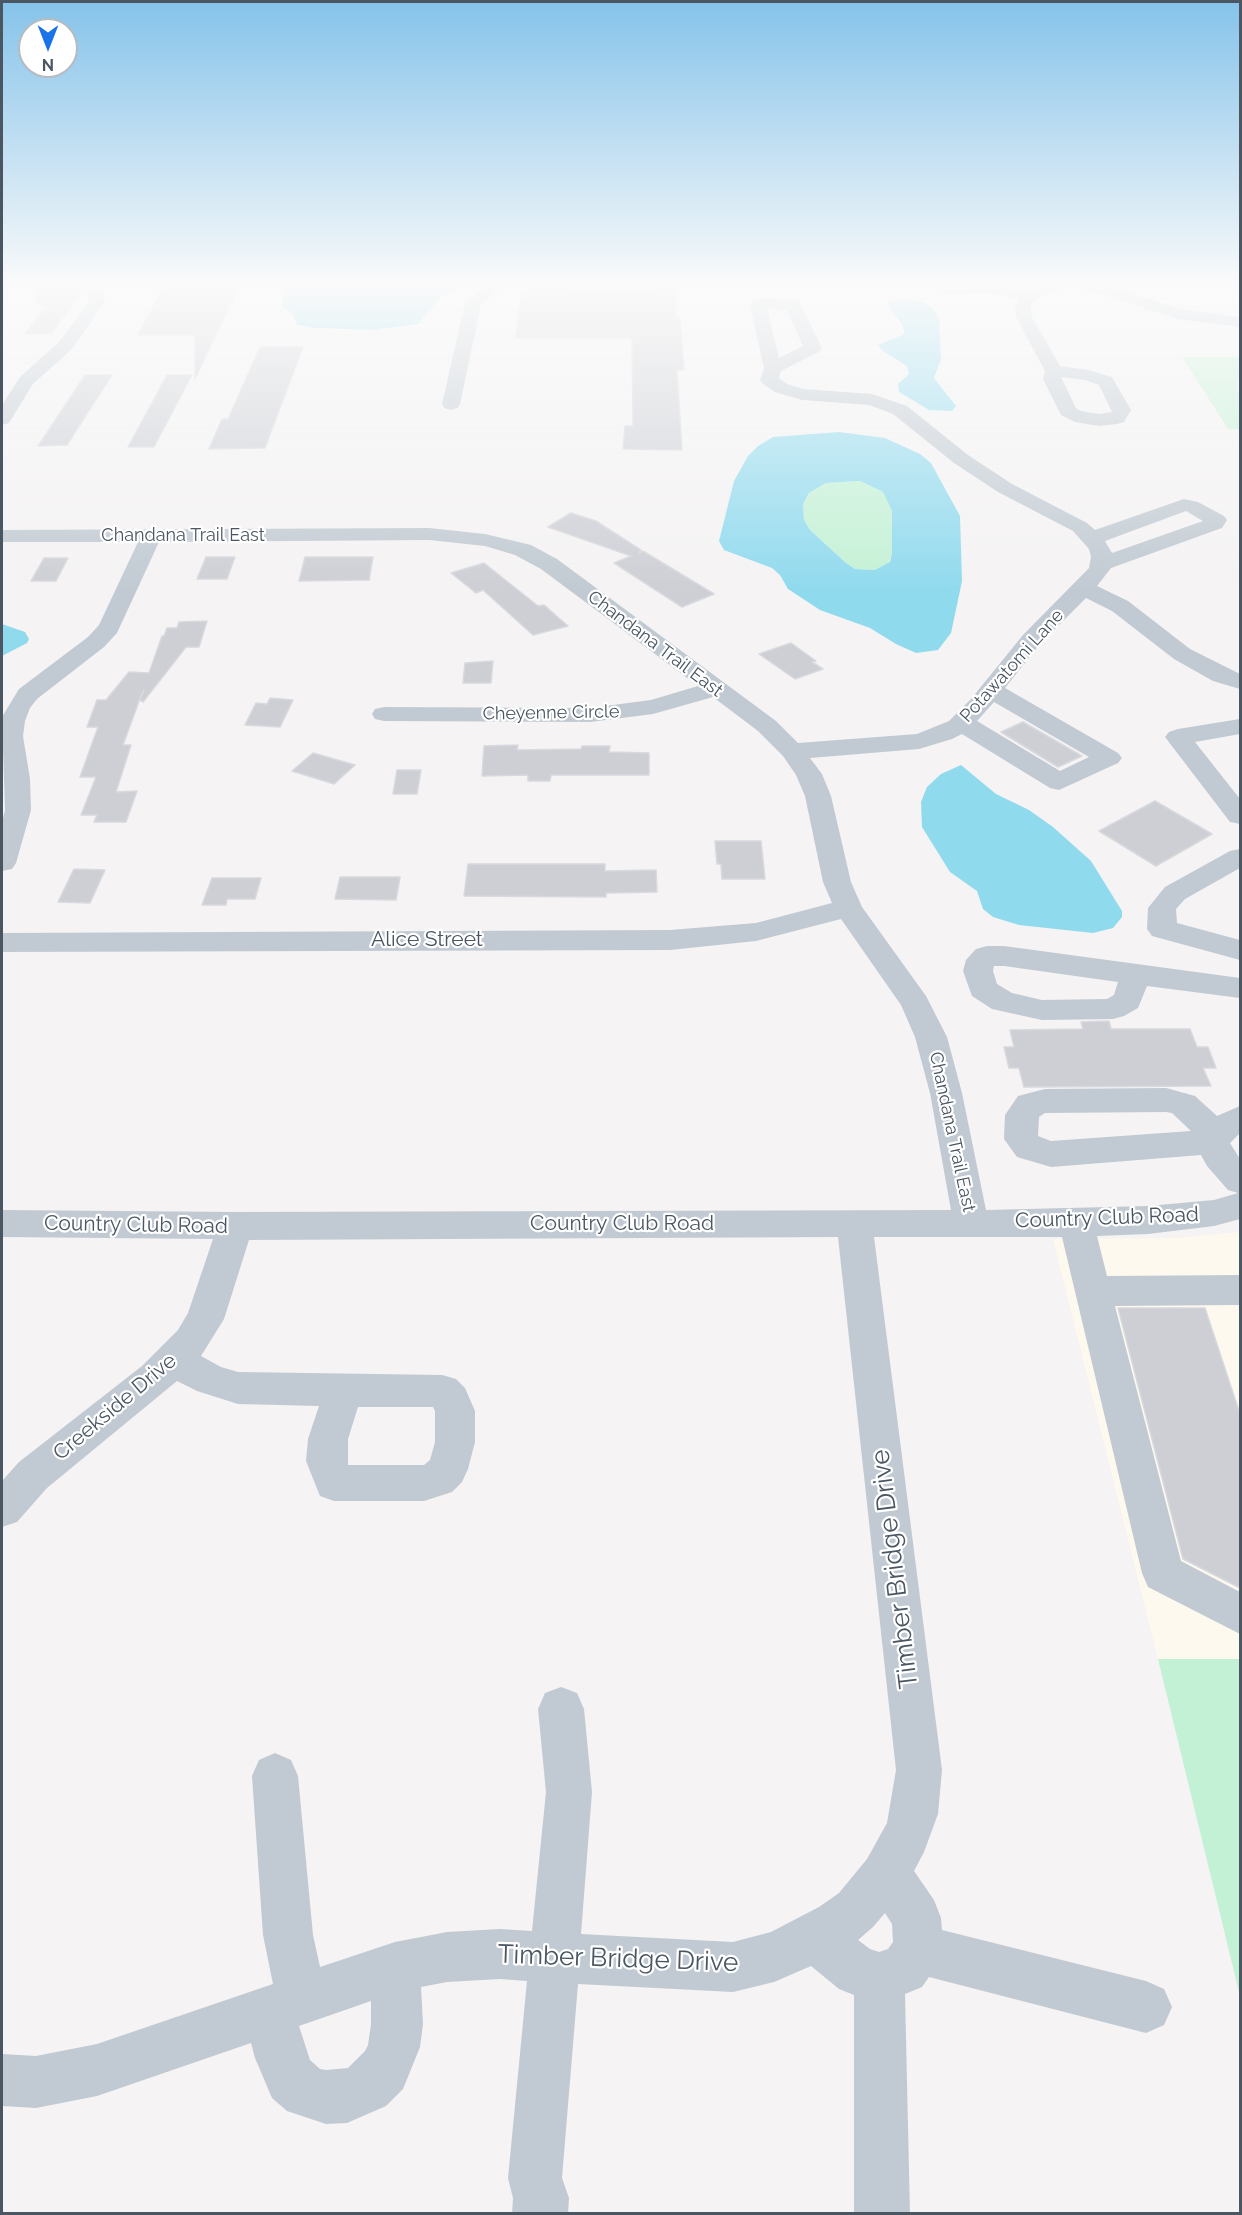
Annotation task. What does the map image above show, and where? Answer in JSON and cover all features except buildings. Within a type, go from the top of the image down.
[{"type":"street","points":[[2,419],[24,384]]},
{"type":"street","points":[[451,404],[455,384]]},
{"type":"street","points":[[776,384],[802,394],[873,400],[900,410],[961,459],[1005,488],[1080,527],[1100,549],[1101,564],[1215,524],[1217,520],[1191,506],[1184,505],[1092,538]]},
{"type":"street","name":"Chandana Trail East","points":[[2,536],[429,534],[485,540],[523,550],[549,564],[767,726],[792,751],[809,774],[818,796],[837,882],[848,908],[915,1003],[932,1037],[946,1093],[971,1222]]},
{"type":"street","points":[[2,863],[18,810],[17,779],[10,736],[12,721],[28,694],[96,642],[109,628],[151,536]]},
{"type":"street","name":"Potawatomi Lane","points":[[792,751],[889,745],[919,741],[944,734],[962,723],[1031,640],[1083,588],[1100,569],[1101,564]]},
{"type":"street","points":[[1083,588],[1120,606],[1182,654],[1222,676],[1240,682]]},
{"type":"street","name":"Cheyenne Circle","points":[[384,714],[590,715],[654,707],[715,689]]},
{"type":"street","points":[[962,723],[1059,782],[1109,758],[991,690]]},
{"type":"street","points":[[1240,727],[1178,737],[1240,816]]},
{"type":"street","points":[[1240,857],[1175,893],[1162,908],[1162,929],[1240,950]]},
{"type":"street","name":"Alice Street","points":[[2,943],[670,940],[756,932],[848,908]]},
{"type":"street","points":[[1136,974],[1240,988]]},
{"type":"street","points":[[1166,1100],[1183,1104],[1224,1132],[1051,1154],[1029,1148],[1021,1139],[1022,1115],[1030,1104],[1045,1101],[1166,1100]]},
{"type":"street","points":[[1224,1132],[1219,1158],[1240,1181]]},
{"type":"street","name":"Country Club Road","points":[[2,1223],[235,1226],[1076,1223],[1148,1220],[1214,1213],[1240,1206]]},
{"type":"street","name":"Timber Bridge Drive","points":[[2,2080],[36,2082],[97,2070],[395,1967],[447,1957],[500,1954],[733,1967],[774,1957],[816,1938],[856,1910],[884,1876],[907,1835],[914,1814],[919,1770],[854,1223]]},
{"type":"street","points":[[1076,1223],[1163,1573],[1240,1614]]},
{"type":"street","name":"Creekside Drive","points":[[2,1509],[33,1475],[156,1377],[191,1341],[205,1319],[235,1226]]},
{"type":"street","points":[[1093,1291],[1240,1290]]},
{"type":"street","points":[[173,1360],[211,1380],[238,1388],[341,1390]]},
{"type":"street","points":[[540,2214],[541,2198],[536,2178],[569,1792],[561,1709]]},
{"type":"street","points":[[274,1776],[288,1935],[281,2058],[291,2079],[306,2092],[326,2097],[347,2096],[367,2087],[384,2070],[394,2047],[398,2024],[395,1967]]},
{"type":"street","points":[[882,2214],[899,1963],[916,1918],[901,1893],[884,1876]]},
{"type":"street","points":[[816,1938],[857,1971],[899,1963],[1146,2007]]},
{"type":"shaded area","points":[[1240,1232],[1240,1659],[1158,1659],[1053,1239],[1179,1238]]},
{"type":"green space","points":[[1199,384],[1237,384],[1240,429],[1228,429]]},
{"type":"green space","points":[[860,481],[883,492],[892,511],[892,552],[889,563],[875,570],[855,569],[846,563],[810,530],[804,520],[803,504],[809,493],[826,483]]},
{"type":"green space","points":[[1158,1659],[1240,1659],[1240,1996]]},
{"type":"water","points":[[898,384],[939,384],[956,406],[952,411],[929,410],[899,392]]},
{"type":"water","points":[[839,432],[885,438],[920,454],[931,463],[960,516],[962,581],[951,633],[938,650],[916,653],[870,628],[820,610],[788,589],[780,575],[772,568],[724,550],[719,541],[734,481],[748,456],[758,446],[773,437]],"holes":[[[860,481],[883,492],[892,511],[892,552],[890,562],[875,570],[855,569],[846,563],[810,530],[804,520],[803,504],[809,493],[826,483]]]},
{"type":"water","points":[[2,624],[25,632],[29,639],[27,643],[2,656]]},
{"type":"water","points":[[961,765],[996,794],[1029,810],[1053,827],[1091,861],[1122,911],[1122,917],[1113,928],[1093,933],[1019,925],[993,917],[983,909],[977,891],[950,872],[922,827],[921,802],[927,787],[941,774]]}]
